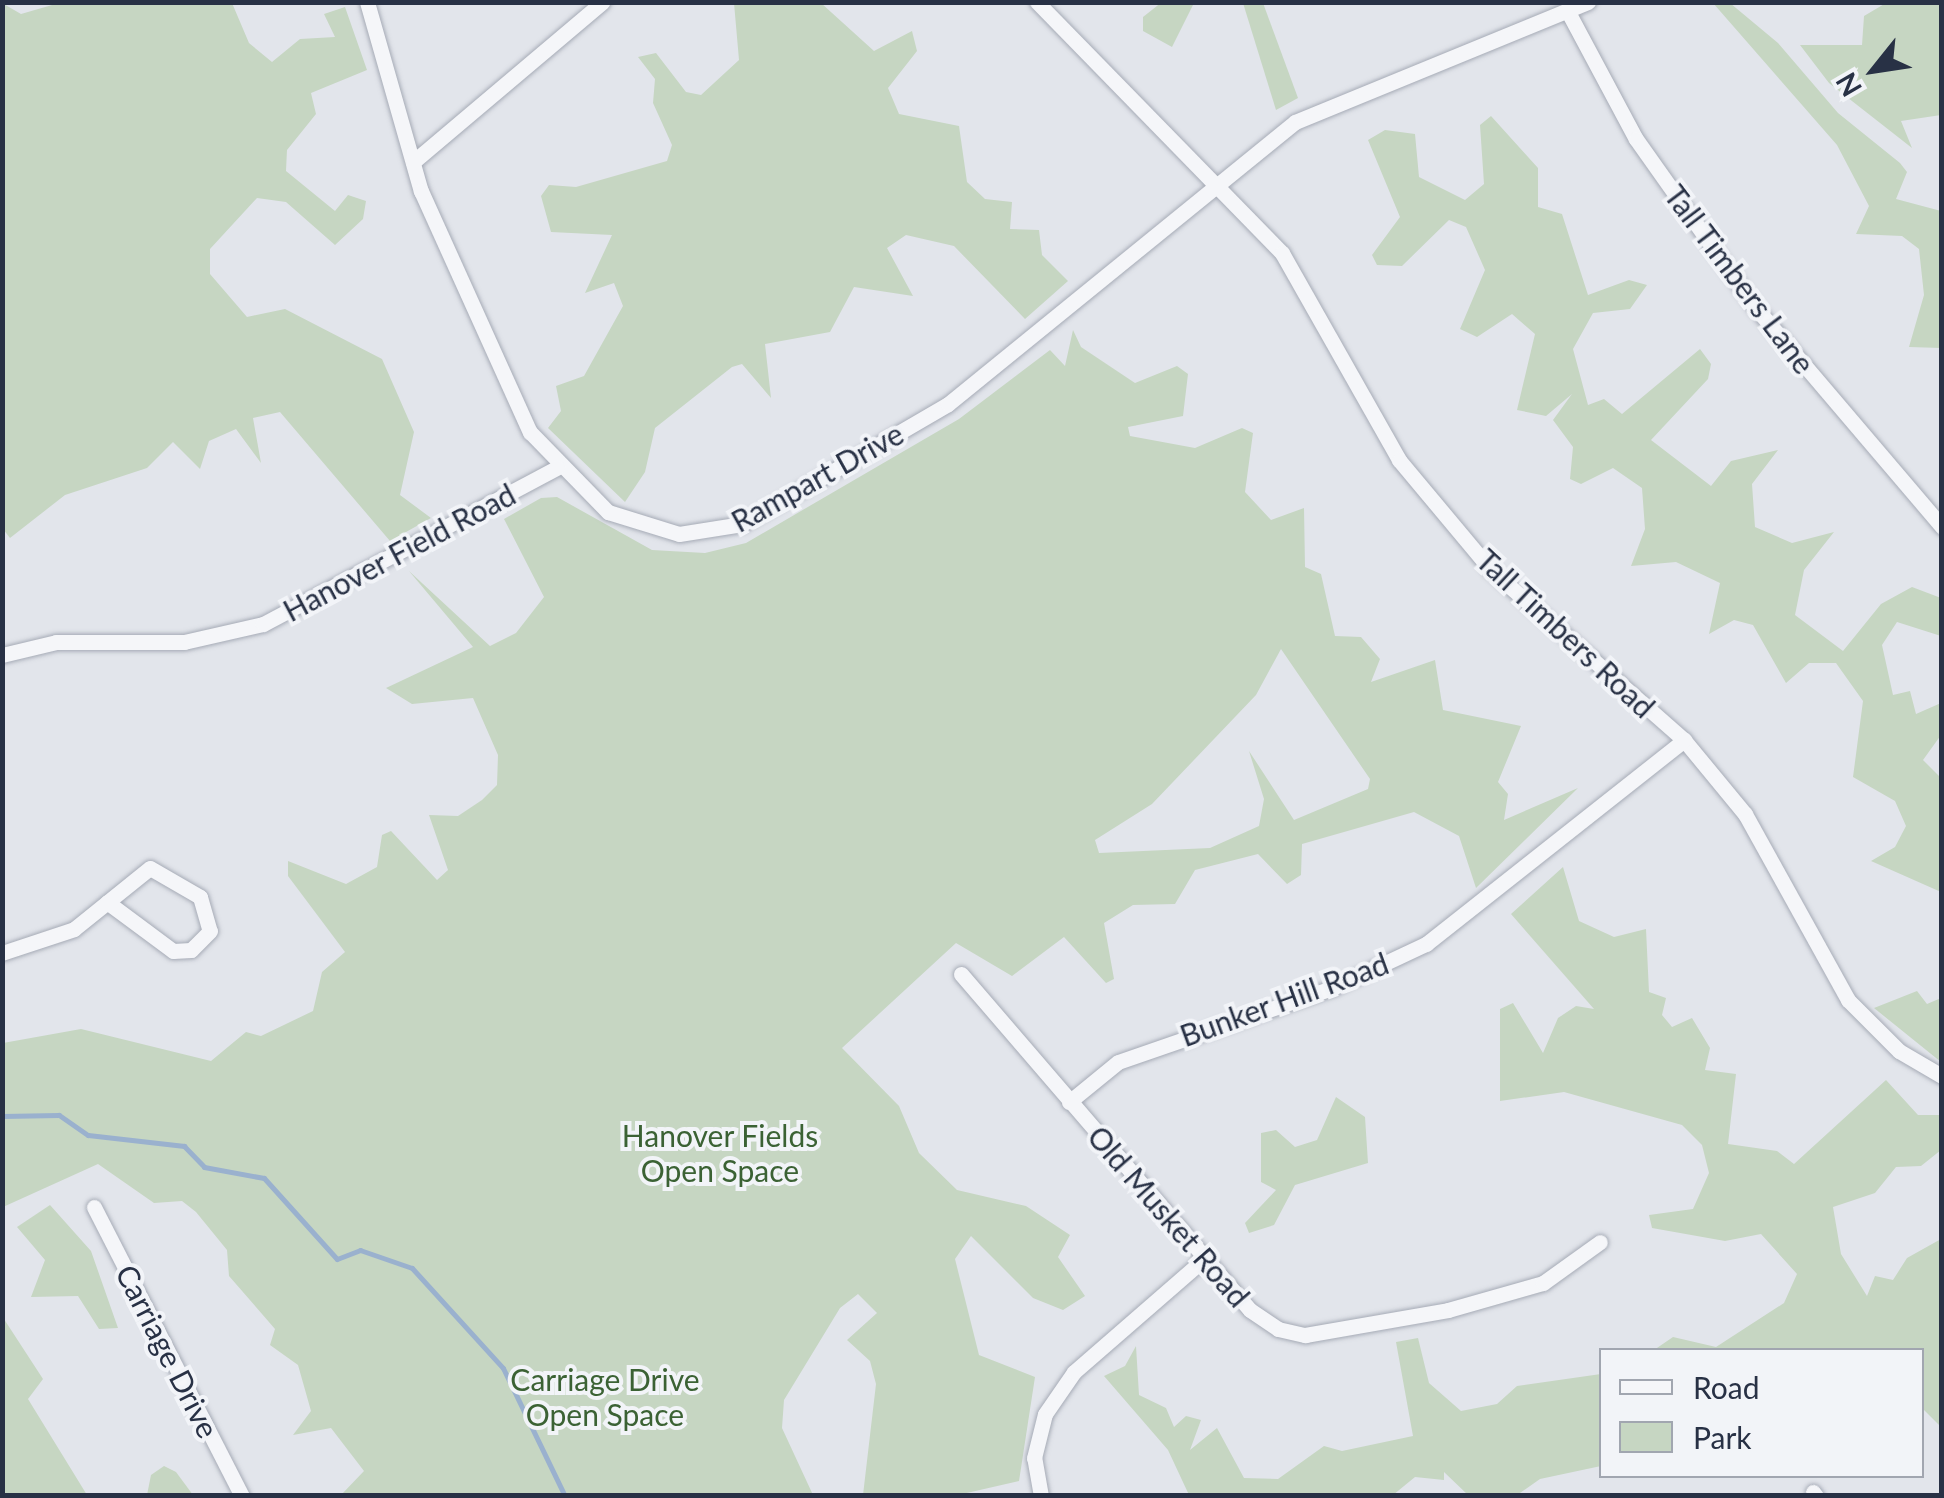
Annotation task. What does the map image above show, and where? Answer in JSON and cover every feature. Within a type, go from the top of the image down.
[{"type":"street","name":"Rampart Drive","points":[[366,2],[413,162],[510,394],[556,468],[608,512],[644,527],[708,533],[742,524],[1004,363],[1218,180],[1311,114],[1588,2]]},
{"type":"street","points":[[413,162],[602,2]]},
{"type":"street","name":"Tall Timbers Road","points":[[1037,2],[1218,180],[1282,253],[1399,460],[1490,569],[1684,740],[1745,814],[1848,1000],[1898,1052],[1942,1076]]},
{"type":"street","name":"Tall Timbers Lane","points":[[1567,10],[1636,139],[1756,307],[1942,526]]},
{"type":"street","name":"Hanover Field Road","points":[[2,654],[56,642],[184,642],[263,624],[556,468]]},
{"type":"street","name":"Bunker Hill Road","points":[[1069,1102],[1118,1062],[1334,987],[1426,944],[1684,740]]},
{"type":"street","points":[[2,953],[52,940],[108,902],[134,873],[158,868],[206,904],[210,931],[191,950],[172,950],[108,902]]},
{"type":"street","name":"Old Musket Road","points":[[961,974],[1250,1310],[1305,1336],[1543,1282],[1600,1242]]},
{"type":"street","name":"Carriage Drive","points":[[94,1207],[242,1496]]},
{"type":"street","points":[[1041,1496],[1034,1458],[1045,1414],[1074,1372],[1205,1258]]},
{"type":"green space","points":[[1162,2],[1194,3],[1172,47],[1143,31],[1143,17]]},
{"type":"green space","points":[[2,3],[21,14],[59,3],[232,3],[249,43],[272,62],[300,39],[335,37],[324,14],[345,7],[367,70],[311,93],[316,114],[287,150],[286,171],[335,211],[348,195],[366,201],[363,219],[335,245],[286,202],[257,198],[210,249],[210,274],[247,317],[285,309],[382,359],[414,432],[400,495],[431,518],[390,541],[280,412],[253,418],[261,463],[236,429],[209,441],[200,469],[173,442],[147,468],[65,495],[10,538],[3,529]]},
{"type":"green space","points":[[734,3],[821,3],[874,51],[912,31],[917,51],[888,88],[899,114],[959,126],[967,182],[985,199],[1012,202],[1010,229],[1039,230],[1042,255],[1068,281],[1025,319],[954,246],[906,235],[887,248],[913,296],[854,287],[830,332],[765,344],[771,398],[742,364],[732,367],[655,428],[645,472],[625,502],[548,428],[561,411],[556,386],[584,376],[623,306],[614,283],[585,293],[612,235],[551,232],[541,196],[549,185],[576,187],[667,161],[672,145],[653,103],[655,79],[638,57],[656,53],[686,92],[701,95],[739,60]]},
{"type":"green space","points":[[1243,3],[1263,3],[1298,98],[1276,110]]},
{"type":"green space","points":[[1713,3],[1730,3],[1778,43],[1838,113],[1900,163],[1907,172],[1896,199],[1941,211],[1941,348],[1909,347],[1924,295],[1919,249],[1902,236],[1856,234],[1869,206],[1837,145]]},
{"type":"green space","points":[[1886,3],[1941,3],[1941,115],[1901,121],[1912,148],[1829,83],[1800,45],[1862,45],[1864,16]]},
{"type":"green space","points":[[1491,116],[1538,168],[1538,207],[1562,214],[1588,295],[1629,280],[1647,285],[1630,309],[1593,313],[1573,349],[1588,405],[1604,399],[1622,414],[1700,349],[1711,364],[1708,379],[1651,440],[1711,486],[1731,461],[1778,450],[1752,484],[1755,527],[1792,543],[1834,532],[1804,570],[1795,615],[1843,651],[1881,604],[1912,587],[1941,598],[1941,636],[1897,622],[1882,645],[1893,695],[1910,691],[1916,714],[1941,703],[1941,735],[1923,760],[1941,778],[1941,892],[1871,861],[1895,847],[1906,826],[1895,801],[1853,777],[1863,701],[1836,663],[1809,663],[1786,683],[1753,625],[1734,620],[1709,634],[1720,583],[1676,562],[1631,566],[1645,529],[1642,488],[1613,468],[1581,484],[1570,479],[1573,447],[1553,420],[1572,394],[1546,416],[1517,410],[1535,334],[1512,314],[1477,337],[1460,329],[1485,270],[1466,227],[1449,220],[1402,266],[1377,265],[1372,255],[1400,217],[1368,140],[1385,130],[1415,134],[1419,177],[1465,200],[1484,184],[1480,125]]},
{"type":"green space","points":[[1073,330],[1081,347],[1135,383],[1177,366],[1188,374],[1183,416],[1128,427],[1130,436],[1195,448],[1242,428],[1253,433],[1245,492],[1271,520],[1304,508],[1305,567],[1321,574],[1335,636],[1361,637],[1380,659],[1371,682],[1435,660],[1443,710],[1521,726],[1498,782],[1508,794],[1504,820],[1578,788],[1476,888],[1459,836],[1414,812],[1302,844],[1301,875],[1287,884],[1258,854],[1195,870],[1175,904],[1133,905],[1104,923],[1114,979],[1106,983],[1064,937],[1012,976],[956,943],[842,1048],[899,1106],[919,1153],[957,1190],[1026,1206],[1070,1235],[1058,1257],[1085,1296],[1063,1310],[1033,1298],[971,1236],[955,1259],[979,1355],[1035,1377],[1019,1481],[958,1495],[863,1495],[876,1384],[870,1361],[847,1340],[877,1313],[858,1294],[840,1308],[784,1400],[782,1428],[813,1495],[341,1495],[364,1471],[331,1428],[293,1435],[311,1411],[298,1365],[270,1345],[275,1329],[229,1276],[227,1250],[196,1212],[182,1201],[154,1203],[98,1164],[3,1207],[3,1043],[81,1029],[211,1061],[246,1032],[261,1036],[313,1011],[322,972],[345,952],[288,876],[288,861],[346,884],[377,867],[382,835],[391,831],[437,880],[448,870],[429,815],[458,816],[482,800],[497,785],[498,755],[473,698],[412,704],[386,688],[473,647],[409,571],[490,646],[516,633],[544,597],[504,519],[541,498],[557,497],[652,550],[705,553],[746,543],[959,419],[1050,350],[1065,366]],"holes":[[[1281,649],[1370,779],[1368,789],[1294,820],[1249,751],[1264,799],[1259,826],[1210,848],[1099,853],[1095,840],[1152,804],[1256,695]]]},
{"type":"green space","points":[[1563,867],[1579,921],[1614,937],[1646,929],[1649,992],[1666,998],[1662,1015],[1672,1027],[1692,1018],[1710,1048],[1705,1070],[1736,1074],[1728,1144],[1777,1151],[1794,1164],[1886,1080],[1918,1115],[1941,1115],[1941,1150],[1921,1166],[1896,1167],[1875,1193],[1833,1207],[1841,1254],[1867,1296],[1875,1276],[1893,1280],[1907,1258],[1941,1239],[1941,1427],[1924,1410],[1924,1348],[1657,1348],[1673,1337],[1716,1347],[1784,1303],[1797,1274],[1761,1234],[1725,1241],[1652,1228],[1649,1215],[1693,1209],[1709,1173],[1702,1145],[1682,1125],[1564,1092],[1500,1101],[1500,1009],[1513,1003],[1543,1053],[1558,1018],[1576,1006],[1594,1009],[1511,914]]},
{"type":"green space","points":[[1917,991],[1927,1004],[1941,998],[1941,1062],[1874,1008]]},
{"type":"green space","points":[[1336,1097],[1365,1117],[1368,1163],[1295,1185],[1274,1225],[1249,1233],[1245,1223],[1276,1190],[1261,1182],[1261,1133],[1276,1130],[1295,1147],[1317,1140]]},
{"type":"green space","points":[[50,1205],[91,1251],[118,1328],[99,1329],[78,1296],[31,1297],[45,1260],[17,1227]]},
{"type":"green space","points":[[2,1316],[43,1379],[28,1399],[87,1495],[3,1495]]},
{"type":"green space","points":[[1418,1338],[1429,1383],[1461,1411],[1497,1404],[1517,1386],[1599,1374],[1599,1466],[1540,1479],[1517,1495],[1468,1495],[1444,1472],[1444,1480],[1415,1477],[1393,1495],[1189,1495],[1168,1450],[1104,1376],[1125,1366],[1136,1346],[1139,1395],[1166,1408],[1174,1427],[1186,1416],[1201,1420],[1190,1450],[1217,1428],[1244,1478],[1278,1479],[1324,1446],[1342,1451],[1413,1436],[1396,1342]]},
{"type":"green space","points":[[164,1466],[176,1472],[193,1495],[147,1495],[151,1475]]},
{"type":"waterway","points":[[2,1116],[59,1115],[88,1135],[184,1146],[204,1167],[264,1178],[337,1259],[360,1250],[412,1268],[503,1368],[565,1496]]},
{"type":"park label","name":"Hanover Fields Open Space","points":[[720,1152]]},
{"type":"park label","name":"Carriage Drive Open Space","points":[[605,1396]]}]
